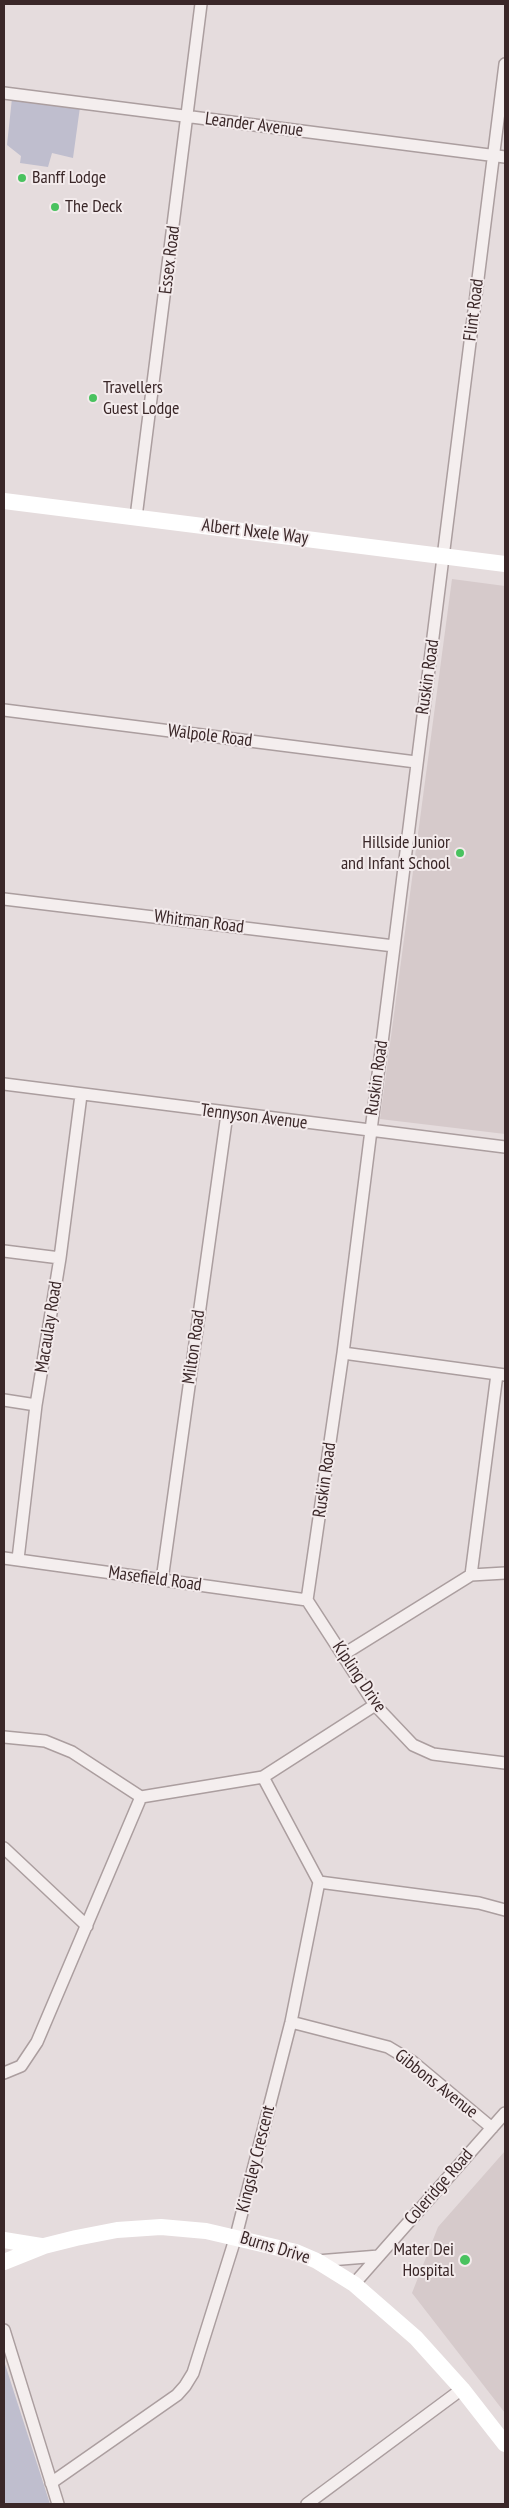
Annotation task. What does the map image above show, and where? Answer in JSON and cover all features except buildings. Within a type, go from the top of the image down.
[{"type":"main road","name":"Albert Nxele Way","points":[[4,501],[136,516],[505,564]]},
{"type":"main road","name":"Burns Drive","points":[[4,2262],[44,2246],[117,2230],[161,2227],[236,2236],[296,2252],[317,2260],[354,2284],[416,2338],[462,2389],[505,2444]]},
{"type":"main road","points":[[4,2240],[44,2246]]},
{"type":"street","name":"Essex Road","points":[[136,516],[201,4]]},
{"type":"street","name":"Flint Road","points":[[444,556],[500,156],[505,64]]},
{"type":"street","name":"Leander Avenue","points":[[4,93],[500,156]]},
{"type":"street","name":"Ruskin Road","points":[[307,1600],[343,1353],[416,762],[444,556]]},
{"type":"street","name":"Walpole Road","points":[[4,710],[416,762]]},
{"type":"street","name":"Whitman Road","points":[[4,899],[394,946]]},
{"type":"street","name":"Tennyson Avenue","points":[[4,1084],[227,1114],[505,1148]]},
{"type":"street","name":"Macaulay Road","points":[[18,1559],[36,1404],[60,1258],[81,1094]]},
{"type":"street","name":"Milton Road","points":[[162,1580],[227,1114]]},
{"type":"street","points":[[4,1251],[60,1258]]},
{"type":"street","points":[[343,1353],[501,1375],[471,1575]]},
{"type":"street","points":[[4,1400],[36,1404]]},
{"type":"street","name":"Masefield Road","points":[[4,1558],[307,1600]]},
{"type":"street","points":[[344,1654],[471,1575],[505,1573]]},
{"type":"street","name":"Kipling Drive","points":[[307,1600],[344,1654],[375,1705],[413,1746],[425,1752],[505,1763]]},
{"type":"street","points":[[4,1737],[46,1741],[72,1752],[141,1797],[263,1777],[375,1705]]},
{"type":"street","points":[[263,1777],[319,1882],[479,1903],[505,1910]]},
{"type":"street","points":[[4,2073],[21,2066],[37,2042],[141,1797]]},
{"type":"street","points":[[4,1848],[87,1926]]},
{"type":"street","name":"Kingsley Crescent","points":[[52,2483],[171,2399],[185,2386],[193,2373],[236,2236],[291,2022],[319,1882]]},
{"type":"street","name":"Gibbons Avenue","points":[[291,2022],[388,2047],[414,2062],[492,2128]]},
{"type":"street","name":"Coleridge Road","points":[[354,2284],[505,2113]]},
{"type":"street","points":[[317,2260],[379,2256]]},
{"type":"street","points":[[4,2330],[58,2504]]},
{"type":"street","points":[[307,2504],[462,2389]]},
{"type":"shaded area","points":[[12,98],[80,107],[73,158],[52,153],[48,167],[20,163],[21,156],[7,145]]},
{"type":"shaded area","name":"Hillside Junior and Infant School","points":[[452,579],[505,586],[505,1134],[380,1119]]},
{"type":"shaded area","name":"Mater Dei Hospital","points":[[505,2151],[505,2413],[412,2293],[438,2227]]},
{"type":"shaded area","points":[[4,2361],[50,2504],[4,2504]]},
{"type":"place","name":"Banff Lodge","points":[[22,178]]},
{"type":"place","name":"The Deck","points":[[55,207]]},
{"type":"place","name":"Travellers Guest Lodge","points":[[93,398]]},
{"type":"place","name":"Hillside Junior and Infant School","points":[[460,853]]},
{"type":"place","name":"Mater Dei Hospital","points":[[465,2260]]}]
